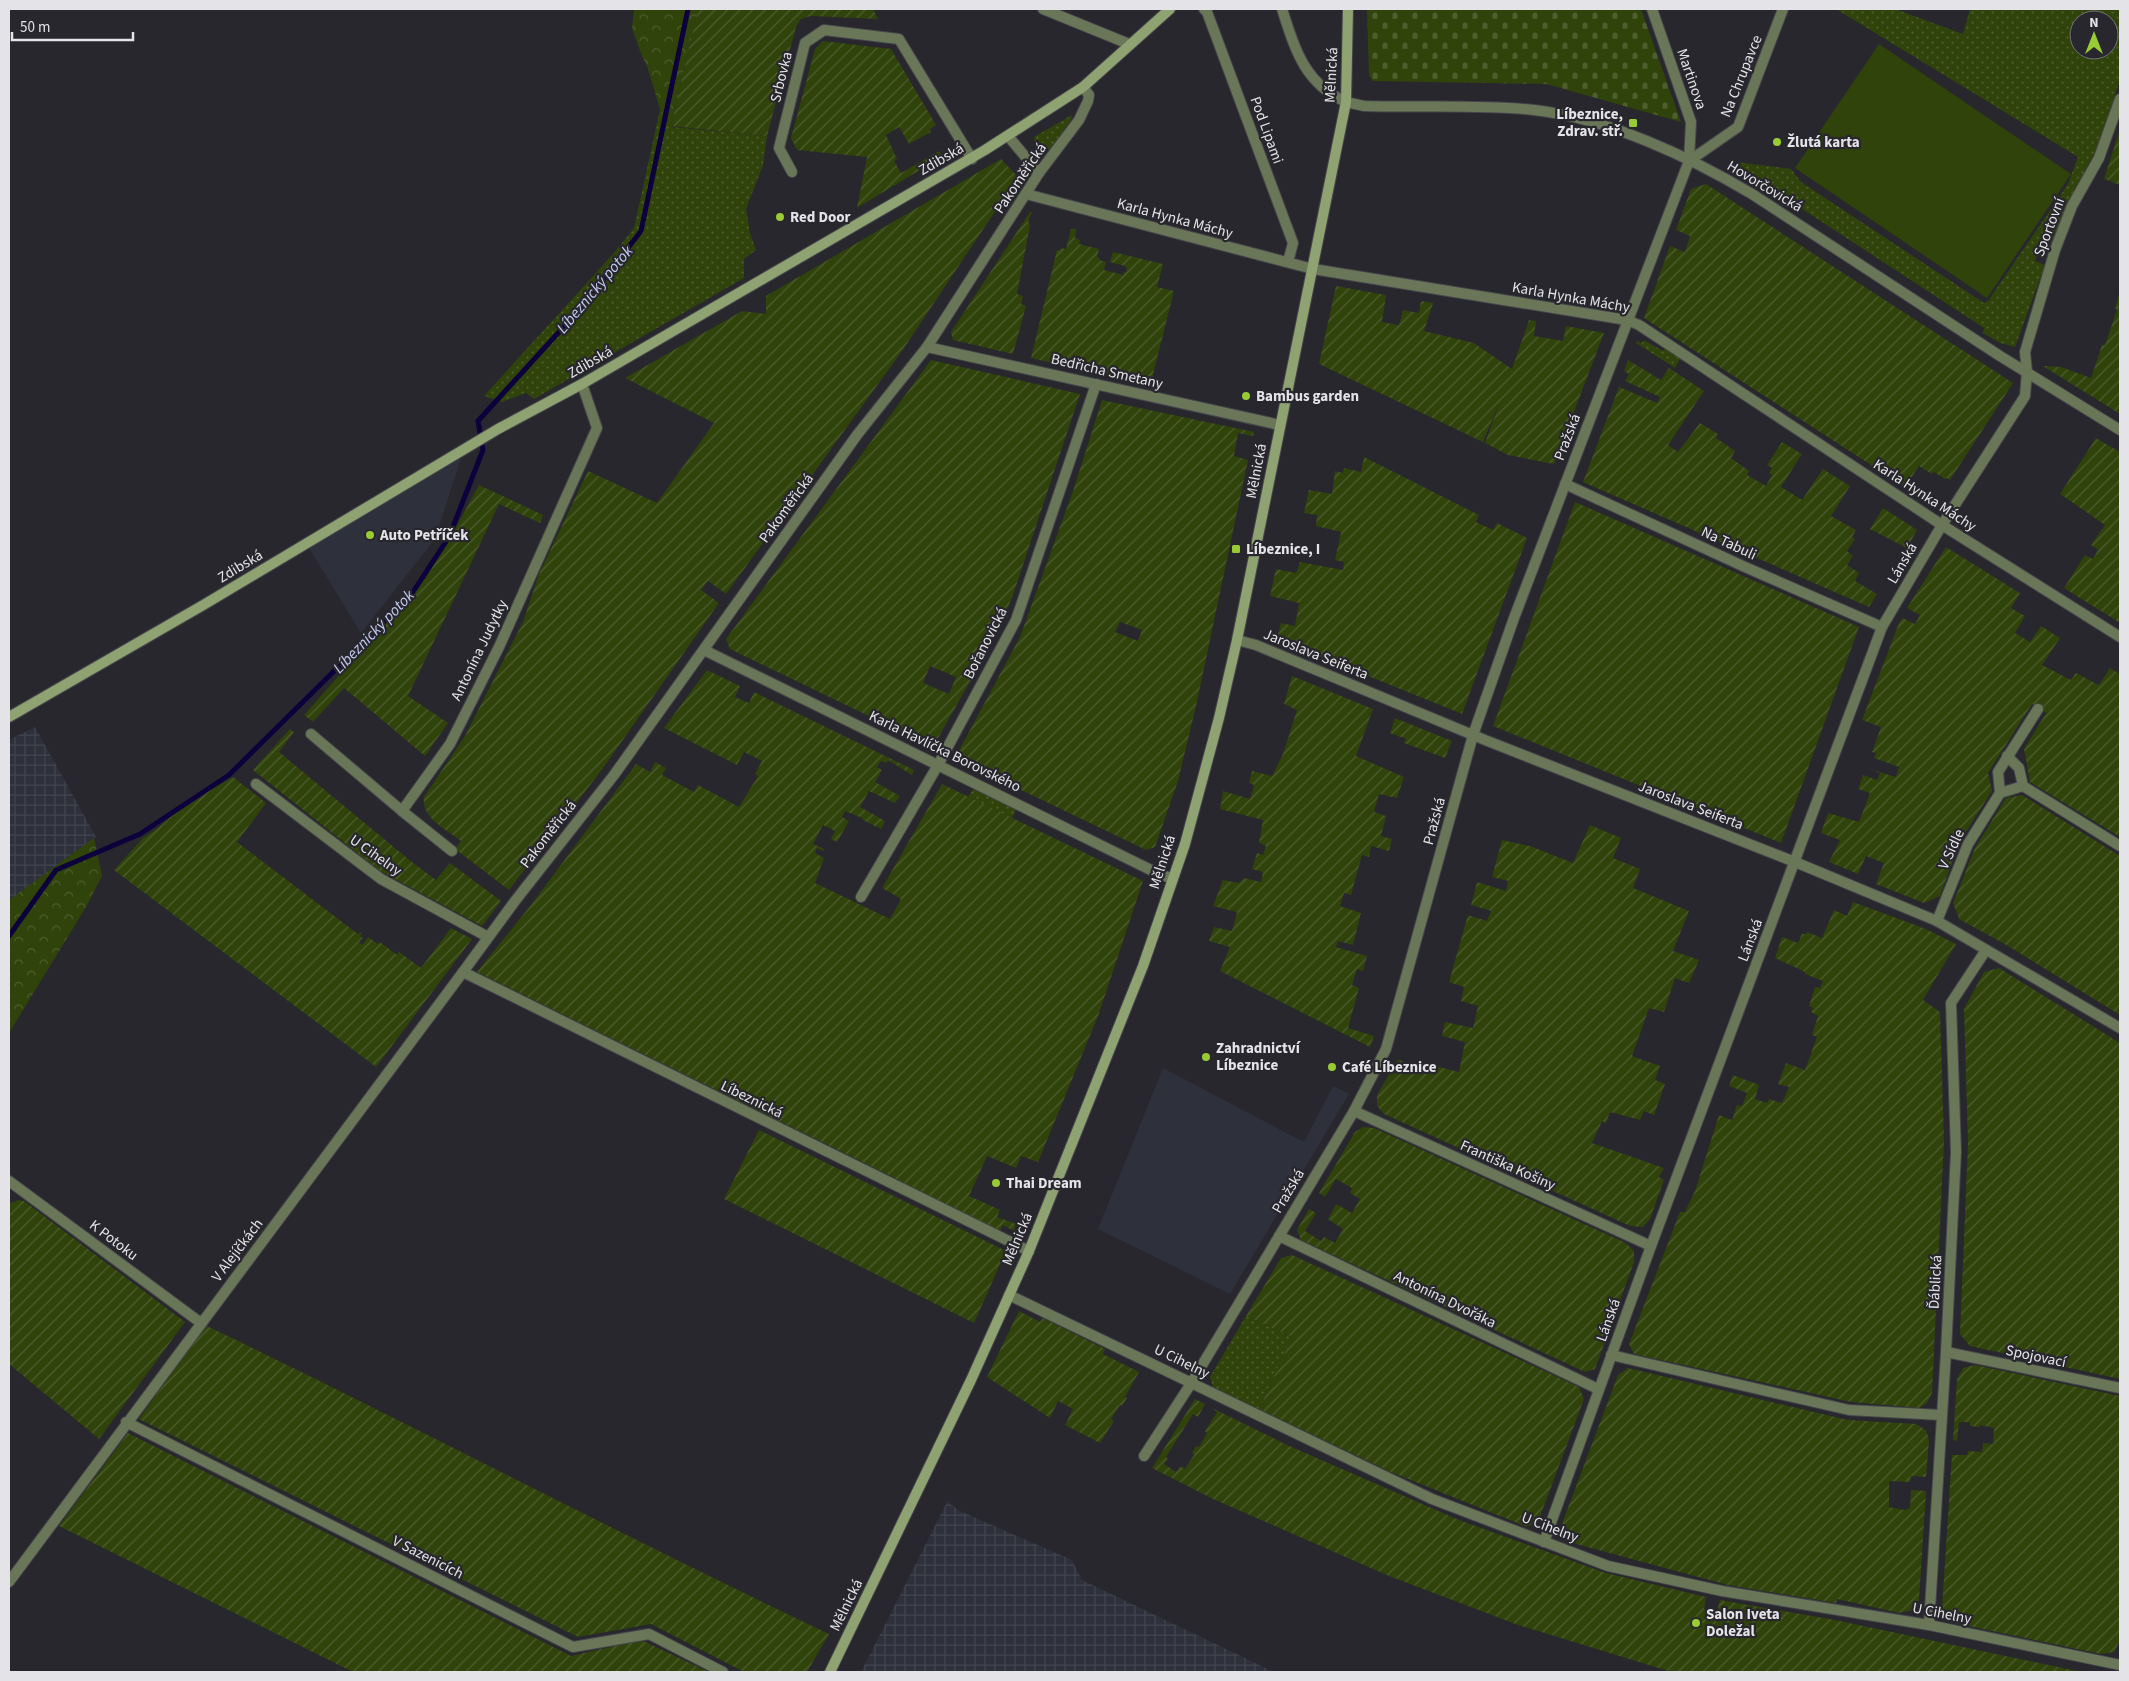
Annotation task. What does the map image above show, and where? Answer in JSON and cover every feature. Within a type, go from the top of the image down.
[{"type":"main road","name":"Zdibská","points":[[9,717],[213,599],[498,429],[582,384],[972,159],[1083,87],[1170,9]]},
{"type":"main road","name":"Mělnická","points":[[830,1672],[971,1380],[1029,1251],[1142,966],[1185,844],[1219,718],[1237,640],[1346,102],[1348,9]]},
{"type":"street","points":[[1043,9],[1129,44]]},
{"type":"street","name":"Pod Lipami","points":[[1204,9],[1207,12],[1293,243],[1288,262]]},
{"type":"street","points":[[1282,9],[1296,52],[1309,73],[1323,89],[1346,102]]},
{"type":"street","name":"Martinova","points":[[1652,9],[1691,122],[1688,160]]},
{"type":"street","name":"Na Chrupavce","points":[[1688,160],[1738,127],[1783,9]]},
{"type":"street","name":"Srbovka","points":[[792,172],[779,148],[806,43],[824,30],[899,39],[972,159]]},
{"type":"street","name":"Pakoměřická","points":[[488,937],[614,774],[857,435],[927,347],[1039,173],[1079,120],[1089,95],[1083,87]]},
{"type":"street","name":"Sportovní","points":[[2027,372],[2025,352],[2055,250],[2076,199],[2099,158],[2120,99]]},
{"type":"street","name":"Hovorčovická","points":[[1346,102],[1364,106],[1498,108],[1547,112],[1628,134],[1688,160],[1752,194],[2120,430]]},
{"type":"street","points":[[1008,136],[1039,173]]},
{"type":"street","name":"Pražská","points":[[1144,1456],[1192,1382],[1354,1111],[1386,1049],[1473,735],[1514,618],[1688,160]]},
{"type":"street","name":"Karla Hynka Máchy","points":[[1026,194],[1313,269],[1627,320],[1648,331],[1942,525],[2120,637]]},
{"type":"street","name":"Bedřicha Smetany","points":[[927,347],[1280,426]]},
{"type":"street","name":"Lánská","points":[[1544,1542],[1650,1246],[1882,627],[1942,525],[2025,396],[2027,372]]},
{"type":"street","name":"Antonína Judytky","points":[[402,811],[450,744],[499,647],[597,428],[582,384]]},
{"type":"street","name":"Bořanovická","points":[[861,897],[938,765],[1016,620],[1096,384]]},
{"type":"street","name":"Na Tabuli","points":[[1565,484],[1745,568],[1882,627]]},
{"type":"street","name":"Jaroslava Seiferta","points":[[1237,640],[1256,645],[1473,735],[1795,862],[1937,921],[2120,1028]]},
{"type":"street","name":"Karla Havlíčka Borovského","points":[[704,650],[1157,873],[1173,879]]},
{"type":"street","points":[[2023,786],[2000,793],[1998,772],[2038,709]]},
{"type":"street","points":[[311,734],[452,852]]},
{"type":"street","points":[[2007,756],[2019,768],[2023,786],[2120,846]]},
{"type":"street","name":"U Cihelny","points":[[256,784],[381,879],[488,937]]},
{"type":"street","name":"V Sídle","points":[[1937,921],[1968,844],[2000,793]]},
{"type":"street","name":"V Alejíčkách","points":[[9,1582],[488,937]]},
{"type":"street","name":"Ďáblická","points":[[1929,1626],[1956,1152],[1951,1003],[1986,950]]},
{"type":"street","name":"Líbeznická","points":[[463,972],[1029,1251]]},
{"type":"street","name":"Františka Košiny","points":[[1354,1111],[1650,1246]]},
{"type":"street","name":"K Potoku","points":[[9,1181],[201,1323]]},
{"type":"street","name":"Antonína Dvořáka","points":[[1279,1236],[1598,1388]]},
{"type":"street","name":"U Cihelny","points":[[1008,1295],[1432,1498],[1608,1566],[1703,1587],[1929,1626],[2120,1665]]},
{"type":"street","name":"Spojovací","points":[[1946,1352],[2120,1388]]},
{"type":"street","points":[[1611,1355],[1849,1410],[1941,1415]]},
{"type":"street","name":"V Sazenicích","points":[[126,1422],[573,1647],[649,1634],[723,1672]]},
{"type":"shaded area","points":[[461,458],[435,539],[361,633],[309,548]]},
{"type":"shaded area","points":[[35,727],[96,837],[9,900],[9,740]]},
{"type":"shaded area","points":[[1163,1068],[1304,1142],[1333,1086],[1349,1094],[1230,1294],[1098,1229]]},
{"type":"shaded area","points":[[948,1500],[949,1503],[960,1511],[1072,1560],[1082,1580],[1274,1672],[861,1672]]},
{"type":"green space","points":[[634,9],[698,9],[671,126],[660,109],[647,66],[632,28]]},
{"type":"green space","points":[[698,9],[873,9],[878,19],[811,16],[801,19],[796,27],[767,136],[671,126]]},
{"type":"green space","points":[[1367,9],[1641,9],[1681,122],[1546,84],[1373,81],[1369,76]]},
{"type":"green space","points":[[1836,9],[1895,9],[1963,34],[1970,9],[2120,9],[2120,80],[2096,152],[2089,163],[2052,243],[2043,238],[2035,261],[2045,265],[2015,347],[2000,343],[1983,333],[1984,328],[1761,182],[1755,186],[1738,176],[1736,162],[1791,169],[1801,182],[1984,303],[1988,301],[2068,184],[2078,157]]},
{"type":"green space","points":[[823,41],[891,49],[936,125],[930,129],[931,132],[909,144],[899,127],[886,135],[897,159],[894,161],[901,173],[939,151],[943,156],[857,208],[867,157],[797,150],[791,138],[815,49]]},
{"type":"green space","points":[[1879,44],[2071,174],[1987,298],[1795,168]]},
{"type":"green space","points":[[660,109],[672,127],[767,136],[763,165],[746,209],[750,233],[756,250],[744,259],[744,278],[534,399],[526,393],[502,402],[484,396],[614,253],[634,228]]},
{"type":"green space","points":[[1072,115],[1071,120],[1051,148],[1041,154],[1044,149],[1034,143],[1034,137]]},
{"type":"green space","points":[[2120,129],[2120,185],[2104,179]]},
{"type":"green space","points":[[1001,159],[1018,177],[902,351],[726,594],[708,581],[701,590],[719,603],[601,771],[509,890],[455,849],[461,841],[430,817],[426,811],[424,797],[465,736],[523,622],[539,574],[588,471],[657,503],[714,423],[625,378],[742,311],[766,314],[766,296]]},
{"type":"green space","points":[[1706,184],[2013,383],[1950,480],[1934,472],[1932,474],[1919,466],[1905,487],[1644,318],[1670,246],[1685,252],[1690,236],[1676,230],[1691,189]]},
{"type":"green space","points":[[1030,212],[1032,212],[1028,221],[1030,225],[1017,294],[1023,296],[1021,304],[1026,306],[1013,354],[953,340],[951,332]]},
{"type":"green space","points":[[1071,229],[1076,229],[1075,238],[1080,240],[1079,244],[1099,249],[1097,257],[1100,258],[1099,260],[1106,262],[1104,270],[1123,275],[1126,272],[1125,266],[1110,262],[1113,252],[1163,264],[1157,287],[1174,291],[1150,386],[1031,358],[1057,250],[1061,248],[1066,249]]},
{"type":"green space","points":[[1336,286],[1386,295],[1382,322],[1399,325],[1403,310],[1419,313],[1421,301],[1433,303],[1424,331],[1474,343],[1512,369],[1529,320],[1536,321],[1534,336],[1563,341],[1566,326],[1604,333],[1554,464],[1508,455],[1485,443],[1500,401],[1483,442],[1319,364]]},
{"type":"green space","points":[[2120,291],[2120,414],[2043,366],[2061,367],[2091,378],[2102,345],[2105,345],[2117,310],[2115,308]]},
{"type":"green space","points":[[1644,340],[1663,351],[1666,346],[1681,357],[1675,368],[1636,343],[1637,341],[1642,343]]},
{"type":"green space","points":[[931,360],[1080,394],[1012,598],[990,646],[933,747],[730,649],[726,639]],"holes":[[[930,666],[956,677],[949,694],[923,683]]]},
{"type":"green space","points":[[1628,360],[1661,380],[1669,368],[1704,391],[1668,445],[1678,452],[1700,423],[1718,434],[1716,438],[1735,451],[1731,458],[1749,471],[1747,475],[1766,486],[1772,475],[1769,473],[1772,468],[1767,465],[1782,442],[1802,454],[1781,487],[1802,500],[1823,469],[1850,486],[1831,516],[1856,530],[1852,537],[1855,539],[1847,551],[1853,556],[1847,565],[1859,573],[1855,581],[1877,594],[1869,607],[1583,482],[1619,387],[1657,403],[1660,397],[1625,381],[1629,374],[1624,371]]},
{"type":"green space","points":[[1102,400],[1254,432],[1253,436],[1238,433],[1234,456],[1248,460],[1196,706],[1178,781],[1155,847],[1146,850],[955,758],[1020,637],[1073,491]],"holes":[[[1120,622],[1142,630],[1138,641],[1115,632]]]},
{"type":"green space","points":[[2096,438],[2120,452],[2120,623],[2064,588],[2085,555],[2093,559],[2098,550],[2091,545],[2105,525],[2060,494]]},
{"type":"green space","points":[[1364,457],[1479,515],[1476,522],[1493,530],[1497,523],[1527,538],[1462,714],[1277,639],[1281,623],[1295,626],[1299,603],[1270,596],[1276,569],[1296,573],[1300,562],[1343,570],[1344,562],[1335,560],[1341,532],[1316,526],[1317,515],[1304,513],[1309,490],[1332,494],[1335,471],[1343,473],[1344,468],[1361,472]]},
{"type":"green space","points":[[479,485],[543,515],[540,523],[499,504],[408,696],[448,723],[425,756],[344,688],[313,722],[304,715],[425,579],[447,544]]},
{"type":"green space","points":[[1575,502],[1859,627],[1781,843],[1493,726]]},
{"type":"green space","points":[[1883,508],[1917,530],[1907,548],[1870,529]]},
{"type":"green space","points":[[1946,547],[2020,593],[2011,608],[2025,616],[2015,633],[2030,642],[2041,626],[2060,638],[2042,665],[2071,680],[2076,673],[2099,685],[2110,668],[2120,674],[2120,837],[2030,782],[2024,749],[2046,713],[2032,704],[1988,773],[1992,791],[1960,841],[1940,896],[1924,903],[1876,884],[1884,863],[1866,856],[1858,874],[1829,862],[1840,840],[1821,833],[1828,813],[1859,822],[1870,793],[1858,789],[1863,775],[1877,780],[1880,773],[1866,768],[1896,777],[1899,767],[1874,758],[1876,753],[1872,752],[1881,727],[1862,720],[1899,623],[1903,618],[1915,624],[1920,615],[1907,608]]},
{"type":"green space","points":[[707,670],[740,686],[735,697],[749,703],[754,692],[914,770],[912,775],[888,760],[886,763],[881,761],[877,767],[882,770],[875,782],[900,796],[895,803],[869,791],[860,807],[885,821],[881,829],[845,811],[842,817],[849,821],[837,842],[831,839],[835,831],[823,825],[813,844],[824,849],[823,851],[817,848],[815,853],[824,858],[815,883],[890,919],[901,899],[882,888],[942,784],[1143,881],[1098,1016],[1038,1162],[1040,1163],[1021,1156],[1016,1168],[987,1156],[969,1196],[1000,1210],[997,1217],[1016,1224],[1014,1231],[1003,1225],[999,1232],[895,1181],[895,1178],[477,972],[531,905],[636,764],[650,772],[655,762],[666,768],[662,775],[694,792],[698,785],[739,807],[758,776],[755,774],[762,761],[744,752],[737,765],[664,728]]},
{"type":"green space","points":[[1292,676],[1373,709],[1356,756],[1404,777],[1397,798],[1379,794],[1374,812],[1386,816],[1381,836],[1392,839],[1389,851],[1371,846],[1369,857],[1362,855],[1351,895],[1344,893],[1340,906],[1361,913],[1353,945],[1338,941],[1336,947],[1367,956],[1363,971],[1357,969],[1352,985],[1359,988],[1348,1028],[1374,1036],[1370,1047],[1220,971],[1230,947],[1209,941],[1214,927],[1232,931],[1237,912],[1213,906],[1223,880],[1239,883],[1244,878],[1261,882],[1263,872],[1252,869],[1257,853],[1263,855],[1266,846],[1259,843],[1263,820],[1220,809],[1223,791],[1250,799],[1254,785],[1249,783],[1252,771],[1272,776],[1283,754],[1297,710],[1284,704]]},
{"type":"green space","points":[[1395,718],[1452,741],[1445,758],[1404,743],[1406,739],[1390,733]]},
{"type":"green space","points":[[290,729],[294,732],[279,752],[413,863],[436,880],[450,863],[501,901],[482,926],[380,871],[253,770]]},
{"type":"green space","points":[[233,777],[266,803],[237,842],[358,934],[362,933],[360,936],[363,938],[359,942],[362,945],[368,937],[378,944],[380,942],[397,955],[399,952],[421,968],[451,928],[472,939],[376,1067],[114,870],[143,838],[158,828],[187,803]]},
{"type":"green space","points":[[974,788],[1017,808],[1012,818],[968,797]]},
{"type":"green space","points":[[2022,795],[2120,856],[2120,1015],[2008,946],[1959,919],[1953,903],[1975,848],[2006,798]]},
{"type":"green space","points":[[1590,825],[1621,838],[1613,858],[1640,869],[1633,888],[1689,911],[1673,951],[1699,960],[1689,983],[1675,978],[1664,1012],[1649,1008],[1632,1056],[1660,1066],[1655,1080],[1665,1084],[1654,1115],[1644,1111],[1640,1120],[1610,1112],[1606,1123],[1602,1121],[1592,1143],[1664,1168],[1659,1177],[1664,1180],[1650,1219],[1643,1227],[1630,1226],[1384,1114],[1377,1106],[1377,1095],[1398,1059],[1423,1072],[1427,1064],[1459,1072],[1465,1042],[1442,1036],[1445,1022],[1473,1028],[1478,1006],[1461,1001],[1464,987],[1449,982],[1468,915],[1487,921],[1491,911],[1471,905],[1477,882],[1506,891],[1508,881],[1492,877],[1502,840],[1530,846],[1573,863]]},
{"type":"green space","points":[[94,838],[102,876],[86,907],[9,1033],[9,900]]},
{"type":"green space","points":[[1853,902],[1926,929],[1956,944],[1923,1000],[1940,1012],[1944,1141],[1932,1393],[1927,1403],[1919,1408],[1851,1402],[1634,1354],[1629,1344],[1680,1212],[1685,1212],[1695,1191],[1719,1115],[1732,1120],[1737,1105],[1742,1106],[1747,1093],[1729,1086],[1733,1075],[1759,1085],[1755,1099],[1767,1103],[1769,1099],[1782,1103],[1789,1087],[1778,1084],[1786,1063],[1805,1070],[1817,1037],[1812,1035],[1818,1016],[1811,1012],[1813,1008],[1809,1006],[1815,987],[1820,988],[1823,981],[1775,958],[1782,937],[1798,943],[1802,934],[1807,932],[1822,938],[1834,910],[1847,916]]},
{"type":"green space","points":[[1999,968],[2120,1043],[2120,1379],[1970,1346],[1960,1334],[1968,1143],[1964,1009],[1984,972]]},
{"type":"green space","points":[[1363,1127],[1374,1128],[1626,1243],[1634,1251],[1634,1262],[1595,1369],[1585,1372],[1301,1240],[1297,1230],[1309,1209],[1316,1213],[1305,1231],[1321,1241],[1324,1237],[1335,1243],[1343,1229],[1328,1219],[1336,1204],[1352,1213],[1360,1199],[1350,1193],[1352,1188],[1336,1179],[1325,1197],[1319,1193],[1355,1132]]},
{"type":"green space","points":[[759,1130],[1006,1251],[974,1323],[724,1199]]},
{"type":"green space","points":[[18,1200],[24,1201],[185,1322],[99,1439],[9,1364],[9,1204]]},
{"type":"green space","points":[[1292,1255],[1579,1387],[1584,1399],[1538,1522],[1527,1527],[1391,1472],[1259,1409],[1292,1337],[1246,1316],[1281,1258]]},
{"type":"green space","points":[[1019,1311],[1040,1322],[1043,1318],[1105,1349],[1103,1354],[1139,1372],[1125,1397],[1127,1398],[1111,1419],[1114,1421],[1100,1443],[1065,1425],[1073,1409],[1058,1401],[1050,1418],[987,1377]]},
{"type":"green space","points":[[1246,1316],[1292,1337],[1259,1409],[1213,1387],[1210,1377]]},
{"type":"green space","points":[[205,1325],[672,1558],[829,1634],[807,1672],[744,1672],[651,1624],[578,1637],[139,1419]]},
{"type":"green space","points":[[1975,1365],[2120,1396],[2120,1641],[2114,1652],[2101,1654],[1954,1623],[1945,1617],[1942,1607],[1952,1455],[1967,1455],[1968,1451],[1982,1452],[1983,1443],[1993,1444],[1994,1428],[1980,1425],[1980,1427],[1970,1426],[1970,1422],[1959,1422],[1957,1441],[1953,1440],[1957,1379],[1963,1368]]},
{"type":"green space","points":[[1628,1368],[1848,1420],[1916,1424],[1926,1430],[1929,1440],[1926,1477],[1911,1476],[1910,1482],[1889,1481],[1889,1507],[1905,1510],[1910,1508],[1911,1490],[1926,1491],[1919,1600],[1913,1610],[1899,1613],[1837,1599],[1836,1603],[1728,1585],[1565,1541],[1560,1529],[1618,1375]]},
{"type":"green space","points":[[1195,1399],[1205,1404],[1198,1417],[1193,1414],[1166,1457],[1168,1459],[1164,1464],[1176,1472],[1180,1466],[1185,1469],[1194,1455],[1192,1453],[1196,1446],[1199,1447],[1207,1433],[1205,1431],[1217,1412],[1212,1408],[1287,1445],[1459,1520],[1606,1573],[1706,1597],[1704,1609],[1717,1612],[1720,1600],[1835,1620],[2082,1672],[1675,1672],[1518,1625],[1389,1576],[1211,1498],[1152,1468]]},
{"type":"green space","points":[[128,1433],[571,1656],[641,1640],[709,1672],[353,1672],[59,1526]]},
{"type":"waterway","name":"Líbeznický potok","points":[[9,936],[56,870],[140,834],[229,775],[411,595],[449,537],[483,450],[478,421],[589,299],[641,231],[688,9]]},
{"type":"place","name":"Líbeznice, Zdrav. stř.","points":[[1633,123]]},
{"type":"place","name":"Žlutá karta","points":[[1777,142]]},
{"type":"place","name":"Red Door","points":[[780,217]]},
{"type":"place","name":"Bambus garden","points":[[1246,396]]},
{"type":"place","name":"Auto Petříček","points":[[370,535]]},
{"type":"place","name":"Líbeznice, I","points":[[1236,549]]},
{"type":"place","name":"Zahradnictví Líbeznice","points":[[1206,1057]]},
{"type":"place","name":"Café Líbeznice","points":[[1332,1067]]},
{"type":"place","name":"Thai Dream","points":[[996,1183]]},
{"type":"place","name":"Salon Iveta Doležal","points":[[1696,1623]]}]
